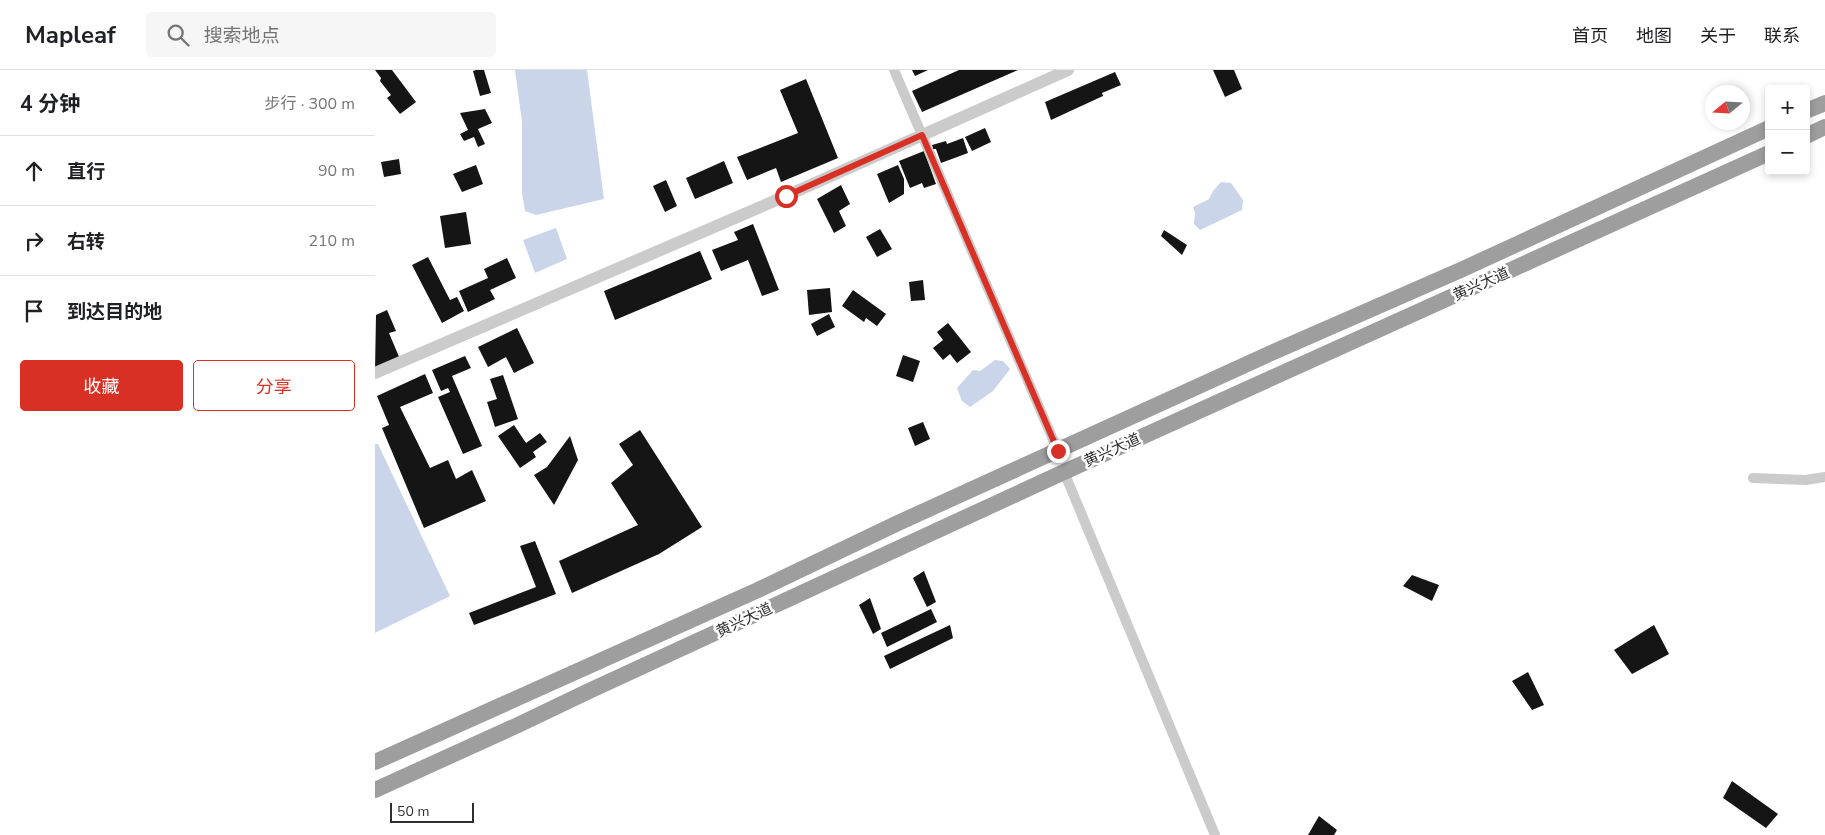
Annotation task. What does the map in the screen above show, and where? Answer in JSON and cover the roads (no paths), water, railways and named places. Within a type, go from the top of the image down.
[{"type":"highway","points":[[1810,109],[1825,103]]},
{"type":"highway","points":[[1810,134],[1825,127]]},
{"type":"highway","name":"黄兴大道","points":[[375,762],[758,590],[898,523],[1463,269],[1765,130]]},
{"type":"highway","points":[[1726,148],[1735,148],[1741,154],[1740,163],[1734,168]]},
{"type":"highway","name":"黄兴大道","points":[[375,790],[1064,472],[1765,155]]},
{"type":"street","points":[[894,70],[1058,451]]},
{"type":"street","points":[[375,373],[1068,70]]},
{"type":"street","points":[[1064,472],[1215,835]]},
{"type":"street","points":[[1753,478],[1805,480],[1825,477]]},
{"type":"water","points":[[515,70],[587,70],[604,199],[536,215],[525,211],[522,193],[522,122]]},
{"type":"water","points":[[1221,182],[1231,183],[1243,200],[1242,210],[1200,230],[1194,224],[1195,213],[1193,207],[1209,199]]},
{"type":"water","points":[[556,228],[567,259],[535,273],[523,240]]},
{"type":"water","points":[[995,360],[1003,361],[1010,369],[993,391],[970,407],[962,401],[957,388],[973,370],[980,371]]},
{"type":"water","points":[[375,444],[378,444],[450,596],[375,633]]}]
